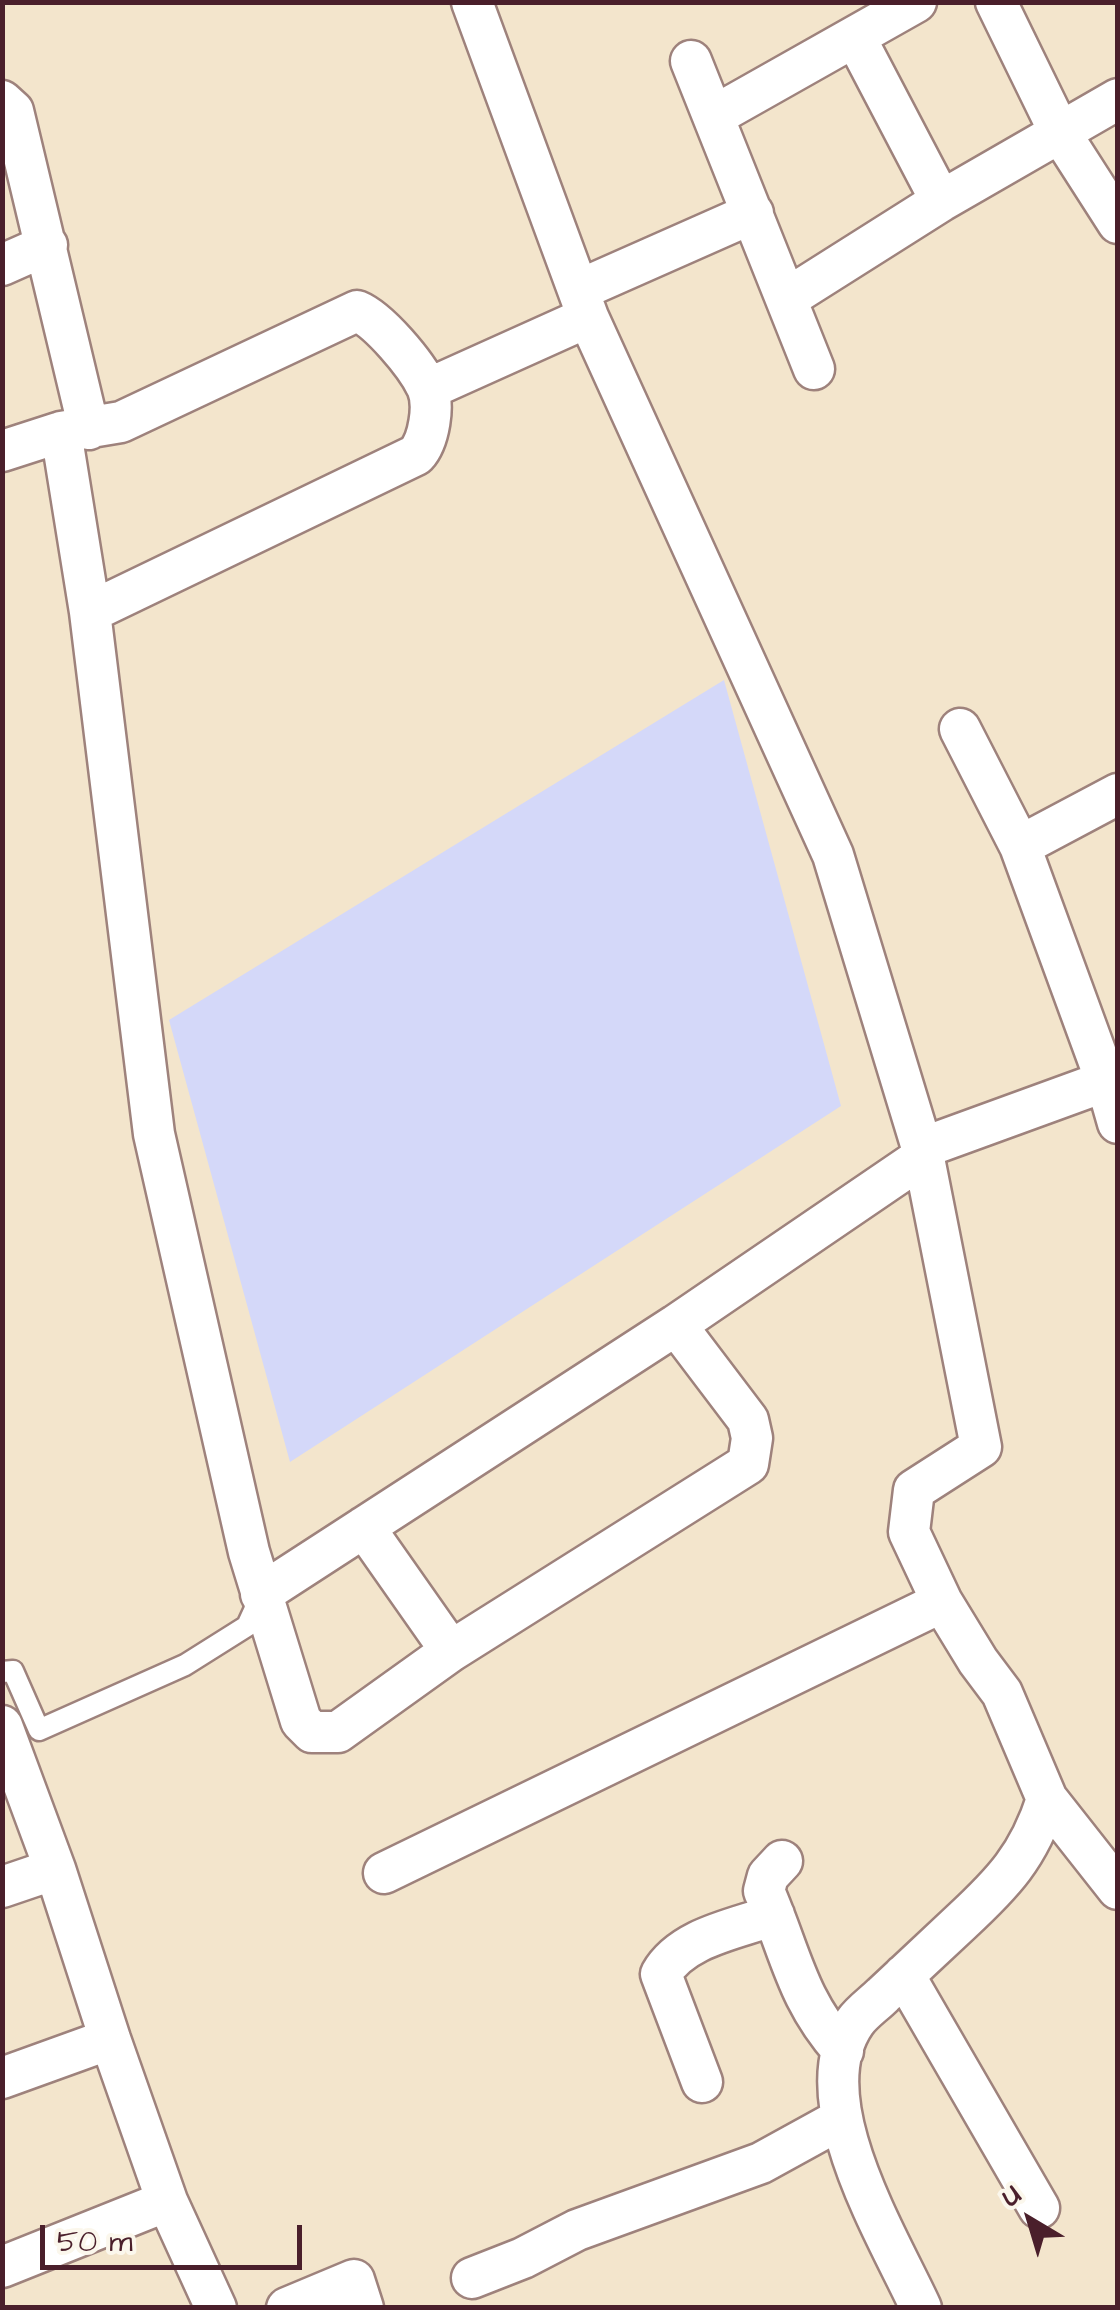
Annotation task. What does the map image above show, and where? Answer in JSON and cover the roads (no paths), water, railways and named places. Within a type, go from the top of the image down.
[{"type":"street","points":[[472,2],[583,303],[833,854],[923,1152],[981,1447],[914,1490],[909,1532],[942,1602],[1002,1693],[1047,1800],[1118,1889]]},
{"type":"street","points":[[714,116],[916,2]]},
{"type":"street","points":[[996,2],[1059,131],[1118,223]]},
{"type":"street","points":[[855,37],[940,200]]},
{"type":"street","points":[[690,61],[814,369]]},
{"type":"street","points":[[786,299],[940,200],[1118,98]]},
{"type":"street","points":[[2,101],[13,111],[47,245],[75,430],[90,612],[154,1134],[244,1533],[301,1721],[312,1732],[338,1732],[451,1650],[748,1464],[752,1438],[748,1420],[676,1325]]},
{"type":"street","points":[[428,388],[753,214]]},
{"type":"street","points":[[2,265],[47,245]]},
{"type":"street","points":[[2,450],[121,422],[150,411],[357,310],[384,328],[428,388],[428,439],[416,455],[90,612]]},
{"type":"street","points":[[960,729],[1020,846],[1118,1123]]},
{"type":"street","points":[[1020,846],[1118,794]]},
{"type":"street","points":[[262,1594],[676,1325],[923,1152],[1106,1081]]},
{"type":"street","points":[[364,1527],[451,1650]]},
{"type":"street","points":[[384,1873],[942,1602]]},
{"type":"street","points":[[2,1726],[55,1868],[167,2201],[216,2308]]},
{"type":"street","points":[[921,2308],[846,2138],[838,2082],[843,2051],[855,2022],[1022,1859],[1036,1834],[1047,1800]]},
{"type":"street","points":[[782,1860],[764,1882],[764,1892],[803,1996],[843,2051]]},
{"type":"street","points":[[2,1887],[55,1868]]},
{"type":"street","points":[[702,2082],[661,1974],[670,1958],[683,1948],[774,1915]]},
{"type":"street","points":[[904,1975],[1039,2208]]},
{"type":"street","points":[[2,2078],[110,2038]]},
{"type":"street","points":[[472,2278],[523,2258],[577,2230],[761,2163],[846,2138]]},
{"type":"street","points":[[2,2267],[167,2201]]},
{"type":"street","points":[[287,2308],[354,2280],[363,2308]]},
{"type":"lane","points":[[2,1672],[14,1671],[39,1730],[185,1665],[247,1626],[262,1594]]}]
